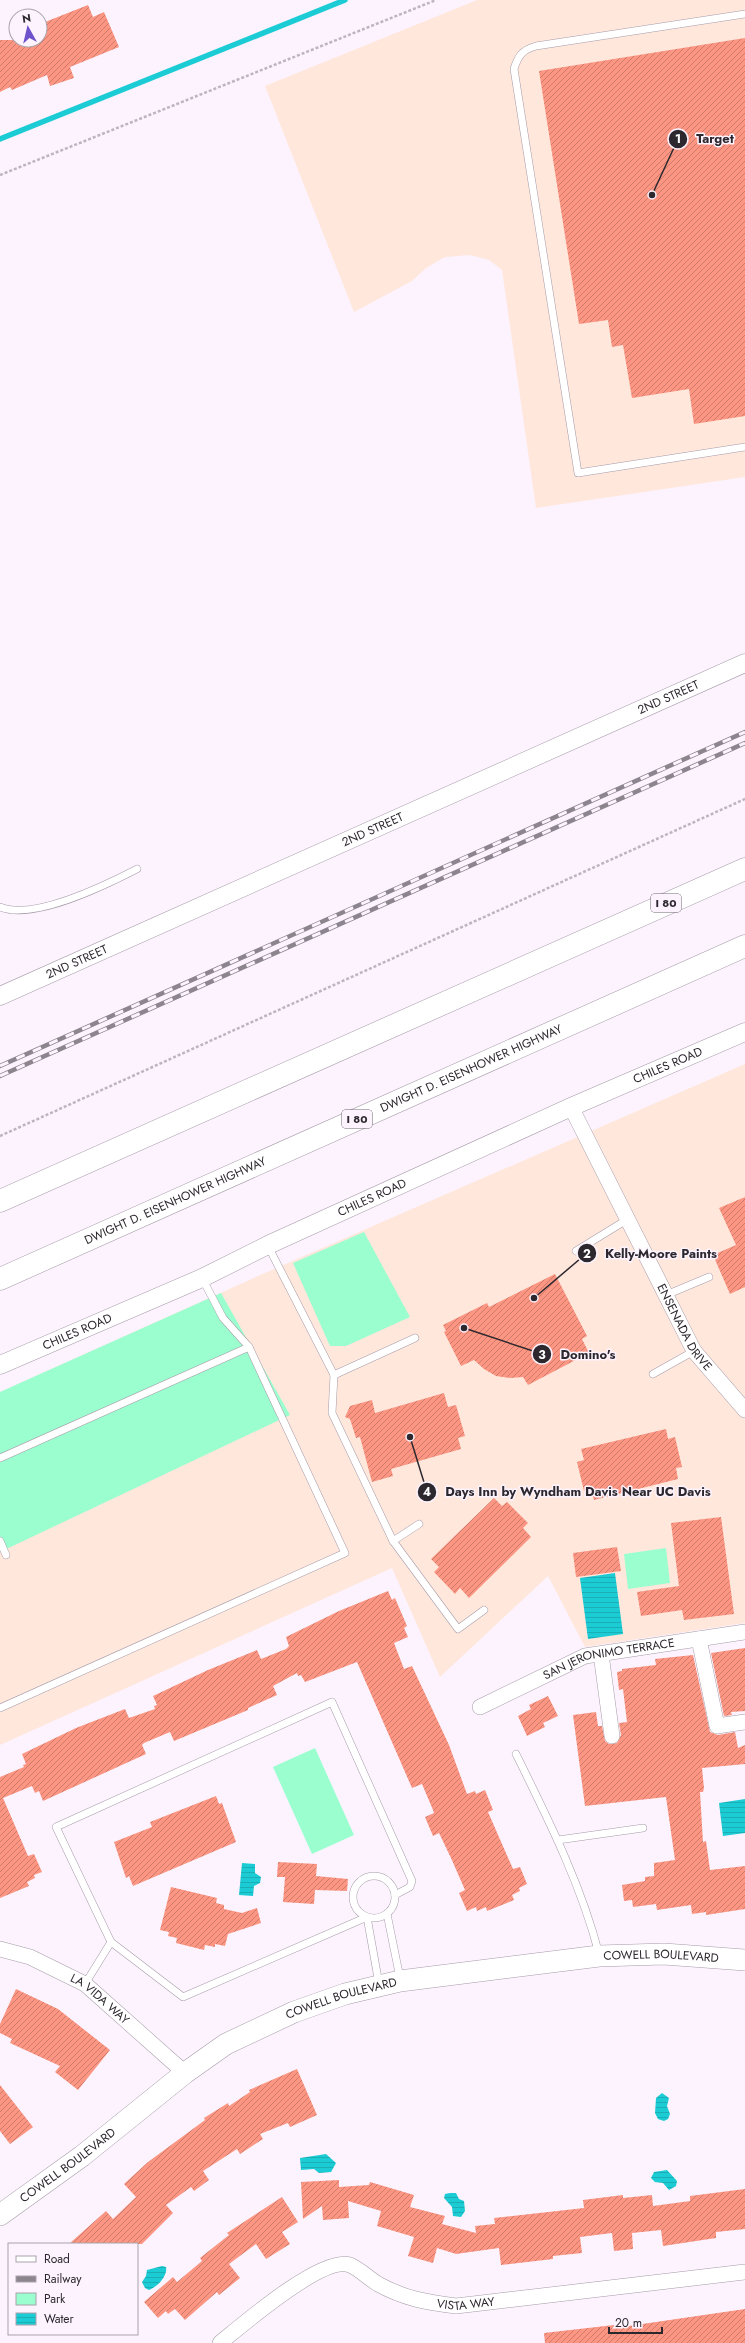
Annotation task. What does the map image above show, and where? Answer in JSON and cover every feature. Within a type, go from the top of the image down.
[{"type":"highway","points":[[587,938],[745,859]]},
{"type":"highway","name":"I 80","points":[[0,1201],[587,938],[745,869]]},
{"type":"highway","name":"DWIGHT D. EISENHOWER HIGHWAY","points":[[0,1279],[745,946]]},
{"type":"main road","name":"COWELL BOULEVARD","points":[[0,2214],[82,2156],[185,2073],[226,2044],[294,2012],[379,1985],[400,1981],[599,1956],[664,1954],[745,1960]]},
{"type":"street","name":"2ND STREET","points":[[0,996],[745,662]]},
{"type":"street","name":"CHILES ROAD","points":[[0,1365],[202,1278],[268,1245],[571,1107],[745,1032]]},
{"type":"street","name":"ENSENADA DRIVE","points":[[571,1107],[694,1351],[745,1410]]},
{"type":"street","name":"SAN JERONIMO TERRACE","points":[[480,1707],[585,1656],[745,1632]]},
{"type":"street","points":[[699,1639],[717,1726],[745,1722]]},
{"type":"street","points":[[601,1654],[612,1736]]},
{"type":"street","name":"LA VIDA WAY","points":[[0,1949],[30,1957],[85,1984],[185,2073]]},
{"type":"street","name":"VISTA WAY","points":[[220,2343],[280,2296],[318,2271],[333,2266],[349,2265],[400,2296],[426,2302],[456,2306],[745,2272]]},
{"type":"lane","points":[[745,14],[536,46],[526,49],[520,54],[514,69],[578,472],[745,447]]},
{"type":"lane","points":[[0,907],[20,909],[54,904],[101,887],[137,869]]},
{"type":"lane","points":[[576,1251],[628,1219]]},
{"type":"lane","points":[[268,1245],[334,1375],[332,1413],[393,1541],[458,1629],[484,1610]]},
{"type":"lane","points":[[666,1295],[709,1277]]},
{"type":"lane","points":[[0,1708],[345,1553],[249,1347],[223,1318],[202,1278]]},
{"type":"lane","points":[[334,1375],[416,1338]]},
{"type":"lane","points":[[0,1458],[249,1347]]},
{"type":"lane","points":[[653,1374],[694,1351]]},
{"type":"lane","points":[[393,1541],[419,1524]]},
{"type":"lane","points":[[0,1541],[6,1555]]},
{"type":"lane","points":[[367,1918],[183,1997],[111,1942],[56,1827],[332,1702],[412,1881],[410,1887],[395,1895]]},
{"type":"lane","points":[[516,1754],[558,1840],[589,1916],[599,1956]]},
{"type":"lane","points":[[558,1840],[643,1828]]},
{"type":"lane","points":[[370,1876],[384,1879],[390,1883],[395,1895],[392,1909],[387,1914],[374,1919],[367,1918],[356,1909],[353,1903],[353,1896],[358,1883],[370,1876]]},
{"type":"lane","points":[[387,1914],[400,1981]]},
{"type":"lane","points":[[367,1918],[379,1985]]},
{"type":"lane","points":[[85,1984],[111,1942]]},
{"type":"path","points":[[0,175],[436,0]]},
{"type":"path","points":[[0,1136],[745,799]]},
{"type":"shaded area","points":[[477,0],[745,0],[745,477],[536,508],[502,270],[489,260],[470,255],[445,257],[426,268],[412,281],[354,312],[265,86]]},
{"type":"shaded area","points":[[745,1064],[745,1623],[585,1647],[548,1576],[440,1677],[392,1568],[0,1745],[0,1392],[258,1276]]},
{"type":"green space","points":[[364,1232],[410,1317],[346,1346],[330,1346],[293,1263]]},
{"type":"green space","points":[[221,1293],[290,1415],[0,1552],[0,1392]]},
{"type":"green space","points":[[666,1548],[670,1583],[628,1589],[624,1554]]},
{"type":"green space","points":[[315,1748],[354,1835],[312,1854],[273,1767]]},
{"type":"water","points":[[615,1573],[623,1634],[588,1639],[580,1578]]},
{"type":"water","points":[[745,1799],[745,1833],[723,1836],[719,1803]]},
{"type":"water","points":[[242,1863],[255,1864],[255,1873],[261,1877],[260,1883],[254,1886],[253,1896],[239,1895]]},
{"type":"water","points":[[662,2093],[669,2098],[667,2106],[670,2114],[668,2119],[664,2121],[658,2119],[655,2113],[656,2098]]},
{"type":"water","points":[[326,2154],[336,2163],[331,2172],[319,2173],[314,2169],[301,2170],[300,2158]]},
{"type":"water","points":[[667,2170],[677,2181],[676,2186],[669,2190],[663,2183],[655,2182],[651,2178],[654,2172]]},
{"type":"water","points":[[456,2193],[459,2199],[464,2201],[465,2211],[461,2217],[453,2216],[452,2207],[444,2198],[445,2194]]},
{"type":"water","points":[[162,2266],[166,2267],[166,2270],[161,2281],[149,2290],[145,2288],[142,2282],[146,2276],[147,2270]]},
{"type":"building","points":[[88,5],[93,17],[104,12],[119,47],[70,67],[74,78],[50,86],[47,75],[12,90],[10,87],[0,92],[0,40],[8,40],[8,48],[48,48],[48,21]]},
{"type":"building","points":[[745,38],[745,416],[694,424],[689,389],[632,398],[623,345],[612,347],[608,320],[579,324],[539,71]]},
{"type":"building","points":[[745,1197],[745,1287],[730,1294],[713,1255],[736,1245],[719,1208]]},
{"type":"building","points":[[555,1274],[587,1336],[582,1339],[589,1353],[528,1385],[523,1377],[510,1378],[496,1376],[484,1369],[474,1360],[461,1366],[444,1332],[446,1331],[443,1325],[487,1303],[489,1307]]},
{"type":"building","points":[[444,1393],[448,1407],[456,1405],[465,1436],[458,1438],[461,1449],[391,1469],[393,1476],[372,1482],[360,1437],[356,1438],[350,1419],[345,1417],[350,1406],[372,1400],[375,1413]]},
{"type":"building","points":[[666,1429],[668,1439],[675,1437],[682,1467],[676,1468],[678,1479],[594,1500],[591,1489],[584,1491],[577,1462],[584,1460],[581,1449]]},
{"type":"building","points":[[494,1498],[502,1506],[507,1502],[528,1523],[523,1528],[531,1537],[469,1598],[460,1588],[455,1594],[434,1572],[439,1567],[431,1559]]},
{"type":"building","points":[[721,1517],[734,1614],[684,1620],[682,1610],[641,1616],[637,1592],[679,1586],[671,1523]]},
{"type":"building","points":[[617,1547],[621,1571],[576,1577],[573,1553]]},
{"type":"building","points":[[388,1591],[392,1600],[395,1598],[407,1626],[404,1628],[408,1637],[394,1643],[404,1669],[412,1666],[449,1745],[467,1794],[475,1791],[476,1794],[485,1790],[493,1810],[488,1812],[513,1869],[520,1867],[527,1884],[519,1888],[520,1891],[512,1895],[514,1900],[487,1911],[486,1907],[477,1911],[476,1907],[467,1911],[459,1893],[465,1890],[451,1858],[439,1833],[433,1836],[425,1817],[434,1813],[422,1784],[412,1788],[357,1662],[305,1682],[301,1675],[298,1676],[297,1673],[273,1686],[277,1695],[248,1708],[248,1710],[174,1741],[170,1732],[144,1743],[142,1745],[146,1754],[43,1801],[39,1791],[35,1793],[32,1786],[3,1798],[28,1856],[34,1854],[42,1872],[34,1875],[35,1878],[27,1882],[29,1886],[0,1898],[0,1777],[24,1767],[23,1765],[26,1764],[22,1754],[76,1728],[125,1709],[129,1718],[155,1709],[154,1706],[157,1705],[153,1696],[208,1670],[257,1650],[261,1659],[286,1649],[289,1646],[286,1637],[339,1611]]},
{"type":"building","points":[[745,1648],[745,1711],[731,1712],[732,1715],[724,1716],[711,1653]]},
{"type":"building","points":[[693,1655],[710,1732],[718,1735],[735,1732],[738,1748],[745,1745],[745,1764],[702,1768],[704,1788],[703,1792],[700,1792],[703,1842],[706,1841],[710,1870],[745,1866],[745,1909],[706,1915],[706,1912],[692,1914],[691,1905],[657,1910],[656,1904],[633,1907],[632,1900],[624,1901],[622,1885],[645,1881],[645,1877],[654,1876],[654,1863],[675,1860],[666,1797],[585,1806],[573,1715],[596,1712],[598,1726],[602,1726],[605,1741],[609,1744],[617,1743],[621,1735],[619,1723],[627,1722],[623,1689],[619,1690],[617,1672],[622,1671],[622,1669],[656,1665],[655,1659]]},
{"type":"building","points":[[548,1696],[558,1716],[543,1723],[545,1727],[527,1736],[518,1716],[531,1709],[529,1705]]},
{"type":"building","points":[[216,1796],[219,1804],[222,1803],[236,1842],[133,1886],[129,1876],[126,1878],[114,1842],[152,1827],[150,1822]]},
{"type":"building","points":[[278,1862],[317,1864],[316,1876],[348,1879],[347,1891],[315,1890],[314,1904],[283,1902],[285,1877],[277,1877]]},
{"type":"building","points":[[171,1887],[217,1898],[216,1903],[224,1905],[224,1909],[242,1913],[257,1908],[261,1923],[228,1934],[225,1946],[215,1944],[215,1947],[205,1945],[204,1950],[176,1943],[177,1938],[168,1936],[169,1932],[160,1930]]},
{"type":"building","points":[[16,1989],[58,2009],[110,2050],[78,2090],[55,2072],[60,2066],[10,2043],[12,2039],[0,2033],[0,2024]]},
{"type":"building","points":[[297,2069],[317,2115],[290,2127],[288,2123],[260,2134],[263,2139],[240,2154],[237,2149],[203,2171],[209,2180],[194,2191],[191,2187],[166,2205],[173,2213],[142,2244],[70,2243],[106,2211],[113,2219],[136,2197],[124,2184],[148,2162],[205,2120],[204,2118],[228,2103],[229,2106],[250,2092],[249,2090]]},
{"type":"building","points":[[0,2085],[33,2127],[10,2144],[0,2131]]},
{"type":"building","points":[[339,2180],[339,2187],[369,2185],[370,2182],[414,2195],[410,2207],[445,2216],[442,2224],[476,2233],[475,2226],[495,2224],[494,2218],[584,2208],[583,2200],[623,2195],[623,2198],[652,2195],[653,2206],[690,2201],[690,2196],[745,2189],[745,2229],[716,2232],[716,2238],[663,2246],[661,2230],[632,2233],[633,2249],[614,2251],[612,2233],[580,2237],[582,2253],[553,2256],[553,2259],[501,2265],[499,2248],[456,2254],[437,2248],[433,2263],[408,2256],[414,2237],[377,2226],[381,2211],[348,2201],[349,2218],[323,2220],[322,2206],[303,2219],[301,2182]]},
{"type":"building","points":[[282,2197],[298,2222],[282,2232],[290,2244],[266,2259],[256,2244],[229,2264],[240,2278],[219,2295],[217,2292],[185,2320],[175,2309],[168,2314],[166,2311],[158,2318],[144,2302],[173,2277],[177,2282],[202,2261],[200,2258],[229,2235],[227,2233]]},
{"type":"building","points":[[745,2309],[745,2343],[545,2343],[544,2333],[614,2325],[615,2328]]},
{"type":"waterway","points":[[0,139],[345,0]]},
{"type":"railway","points":[[0,1066],[745,732]]},
{"type":"railway","points":[[0,1076],[745,743]]},
{"type":"place","name":"Target","points":[[652,195]]},
{"type":"place","name":"Kelly-Moore Paints","points":[[534,1298]]},
{"type":"place","name":"Domino's","points":[[464,1328]]},
{"type":"place","name":"Days Inn by Wyndham Davis Near UC Davis","points":[[410,1437]]}]
